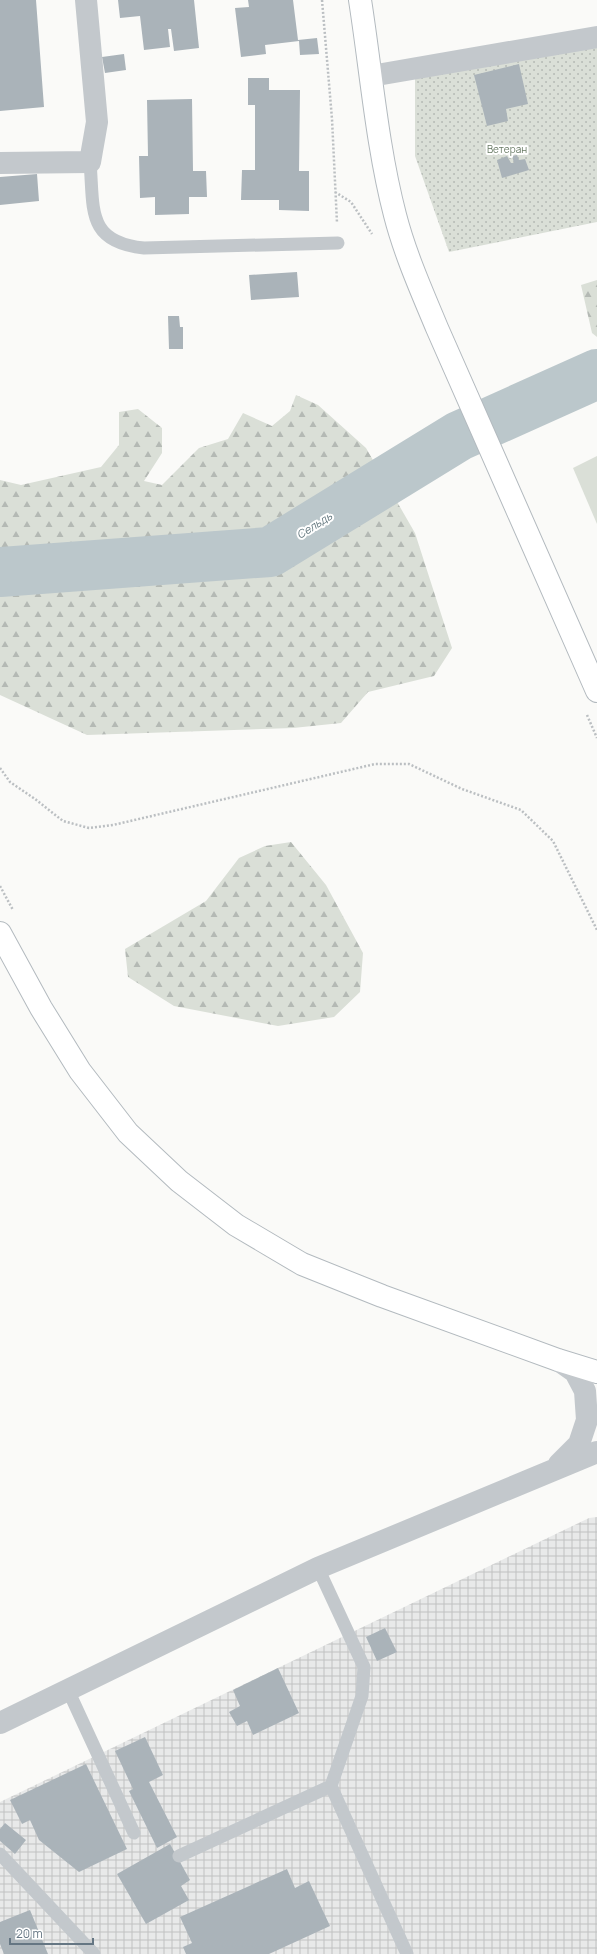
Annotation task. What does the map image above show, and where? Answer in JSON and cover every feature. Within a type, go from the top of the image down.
[{"type":"main road","points":[[360,0],[382,152],[395,216],[418,282],[437,328],[597,691]]},
{"type":"main road","points":[[0,933],[41,1008],[80,1071],[128,1133],[179,1181],[236,1225],[302,1264],[382,1296],[558,1360],[597,1372]]},
{"type":"street","points":[[0,163],[90,162],[96,122],[86,0]]},
{"type":"street","points":[[372,76],[597,37]]},
{"type":"street","points":[[553,1470],[579,1444],[587,1420],[585,1391],[575,1372],[558,1360]]},
{"type":"street","points":[[0,1723],[318,1568],[597,1452]]},
{"type":"lane","points":[[90,162],[94,213],[99,227],[108,238],[126,246],[144,248],[338,243]]},
{"type":"lane","points":[[318,1568],[364,1667],[362,1696],[332,1786],[407,1954]]},
{"type":"lane","points":[[68,1690],[134,1833]]},
{"type":"lane","points":[[179,1856],[332,1786]]},
{"type":"lane","points":[[0,1854],[94,1954]]},
{"type":"path","points":[[322,0],[332,119],[338,243]]},
{"type":"path","points":[[0,768],[10,782],[63,821],[89,828],[113,824],[375,764],[409,764],[462,789],[521,810],[553,840],[597,930]]},
{"type":"path","points":[[0,886],[14,912]]},
{"type":"shaded area","points":[[597,1517],[597,1954],[0,1954],[0,1802],[589,1518]]},
{"type":"green space","name":"Ветеран","points":[[597,43],[597,222],[449,252],[415,156],[415,76]]},
{"type":"green space","points":[[597,280],[597,337],[592,333],[581,285]]},
{"type":"green space","points":[[296,395],[318,405],[366,448],[415,533],[452,648],[434,676],[368,692],[341,723],[293,728],[87,735],[0,695],[0,480],[21,485],[101,467],[119,445],[119,412],[138,409],[162,428],[162,453],[144,481],[162,485],[199,448],[228,439],[243,413],[272,426],[290,411]]},
{"type":"green space","points":[[597,456],[597,524],[573,468]]},
{"type":"green space","points":[[291,842],[326,885],[363,953],[360,992],[334,1017],[278,1026],[174,1006],[128,977],[125,949],[206,901],[239,858],[265,846]]},
{"type":"building","points":[[0,0],[36,0],[44,107],[0,111]]},
{"type":"building","points":[[118,0],[194,0],[199,48],[174,51],[171,29],[168,29],[170,47],[144,50],[140,16],[120,18]]},
{"type":"building","points":[[248,0],[293,0],[298,40],[317,38],[319,54],[300,55],[299,41],[265,45],[266,54],[241,57],[235,8],[249,7]]},
{"type":"building","points":[[124,54],[126,70],[105,73],[102,57]]},
{"type":"building","points":[[519,64],[528,104],[506,109],[508,121],[487,126],[474,75]]},
{"type":"building","points":[[248,78],[269,78],[269,90],[300,90],[299,171],[309,171],[309,211],[279,210],[279,200],[241,200],[242,170],[255,170],[255,105],[248,105]]},
{"type":"building","points":[[192,99],[193,171],[206,171],[207,197],[189,197],[189,214],[155,215],[155,197],[140,198],[139,156],[148,156],[147,100]]},
{"type":"building","points":[[517,155],[519,160],[525,159],[529,170],[502,178],[497,160],[507,156],[511,163],[514,163],[512,156]]},
{"type":"building","points":[[37,174],[39,201],[0,205],[0,177]]},
{"type":"building","points":[[297,272],[299,297],[251,300],[249,275]]},
{"type":"building","points":[[168,316],[179,316],[180,327],[183,327],[183,349],[169,349]]},
{"type":"building","points":[[385,1628],[397,1652],[377,1661],[366,1637]]},
{"type":"building","points":[[278,1668],[299,1713],[253,1735],[247,1721],[237,1726],[229,1712],[240,1706],[233,1690]]},
{"type":"building","points":[[145,1737],[163,1775],[149,1782],[177,1837],[157,1848],[129,1791],[133,1789],[115,1751]]},
{"type":"building","points":[[86,1764],[127,1849],[79,1872],[39,1840],[30,1820],[22,1824],[10,1800]]},
{"type":"building","points":[[5,1823],[26,1840],[15,1854],[0,1841],[0,1829]]},
{"type":"building","points":[[170,1844],[190,1880],[181,1886],[189,1900],[146,1924],[117,1874]]},
{"type":"building","points":[[287,1869],[295,1888],[309,1881],[330,1926],[269,1954],[186,1954],[183,1947],[192,1943],[180,1917]]},
{"type":"building","points":[[30,1910],[48,1954],[4,1954],[0,1944],[0,1922]]},
{"type":"waterway","name":"Сельдь","points":[[0,572],[270,552],[459,436],[597,374]]}]
